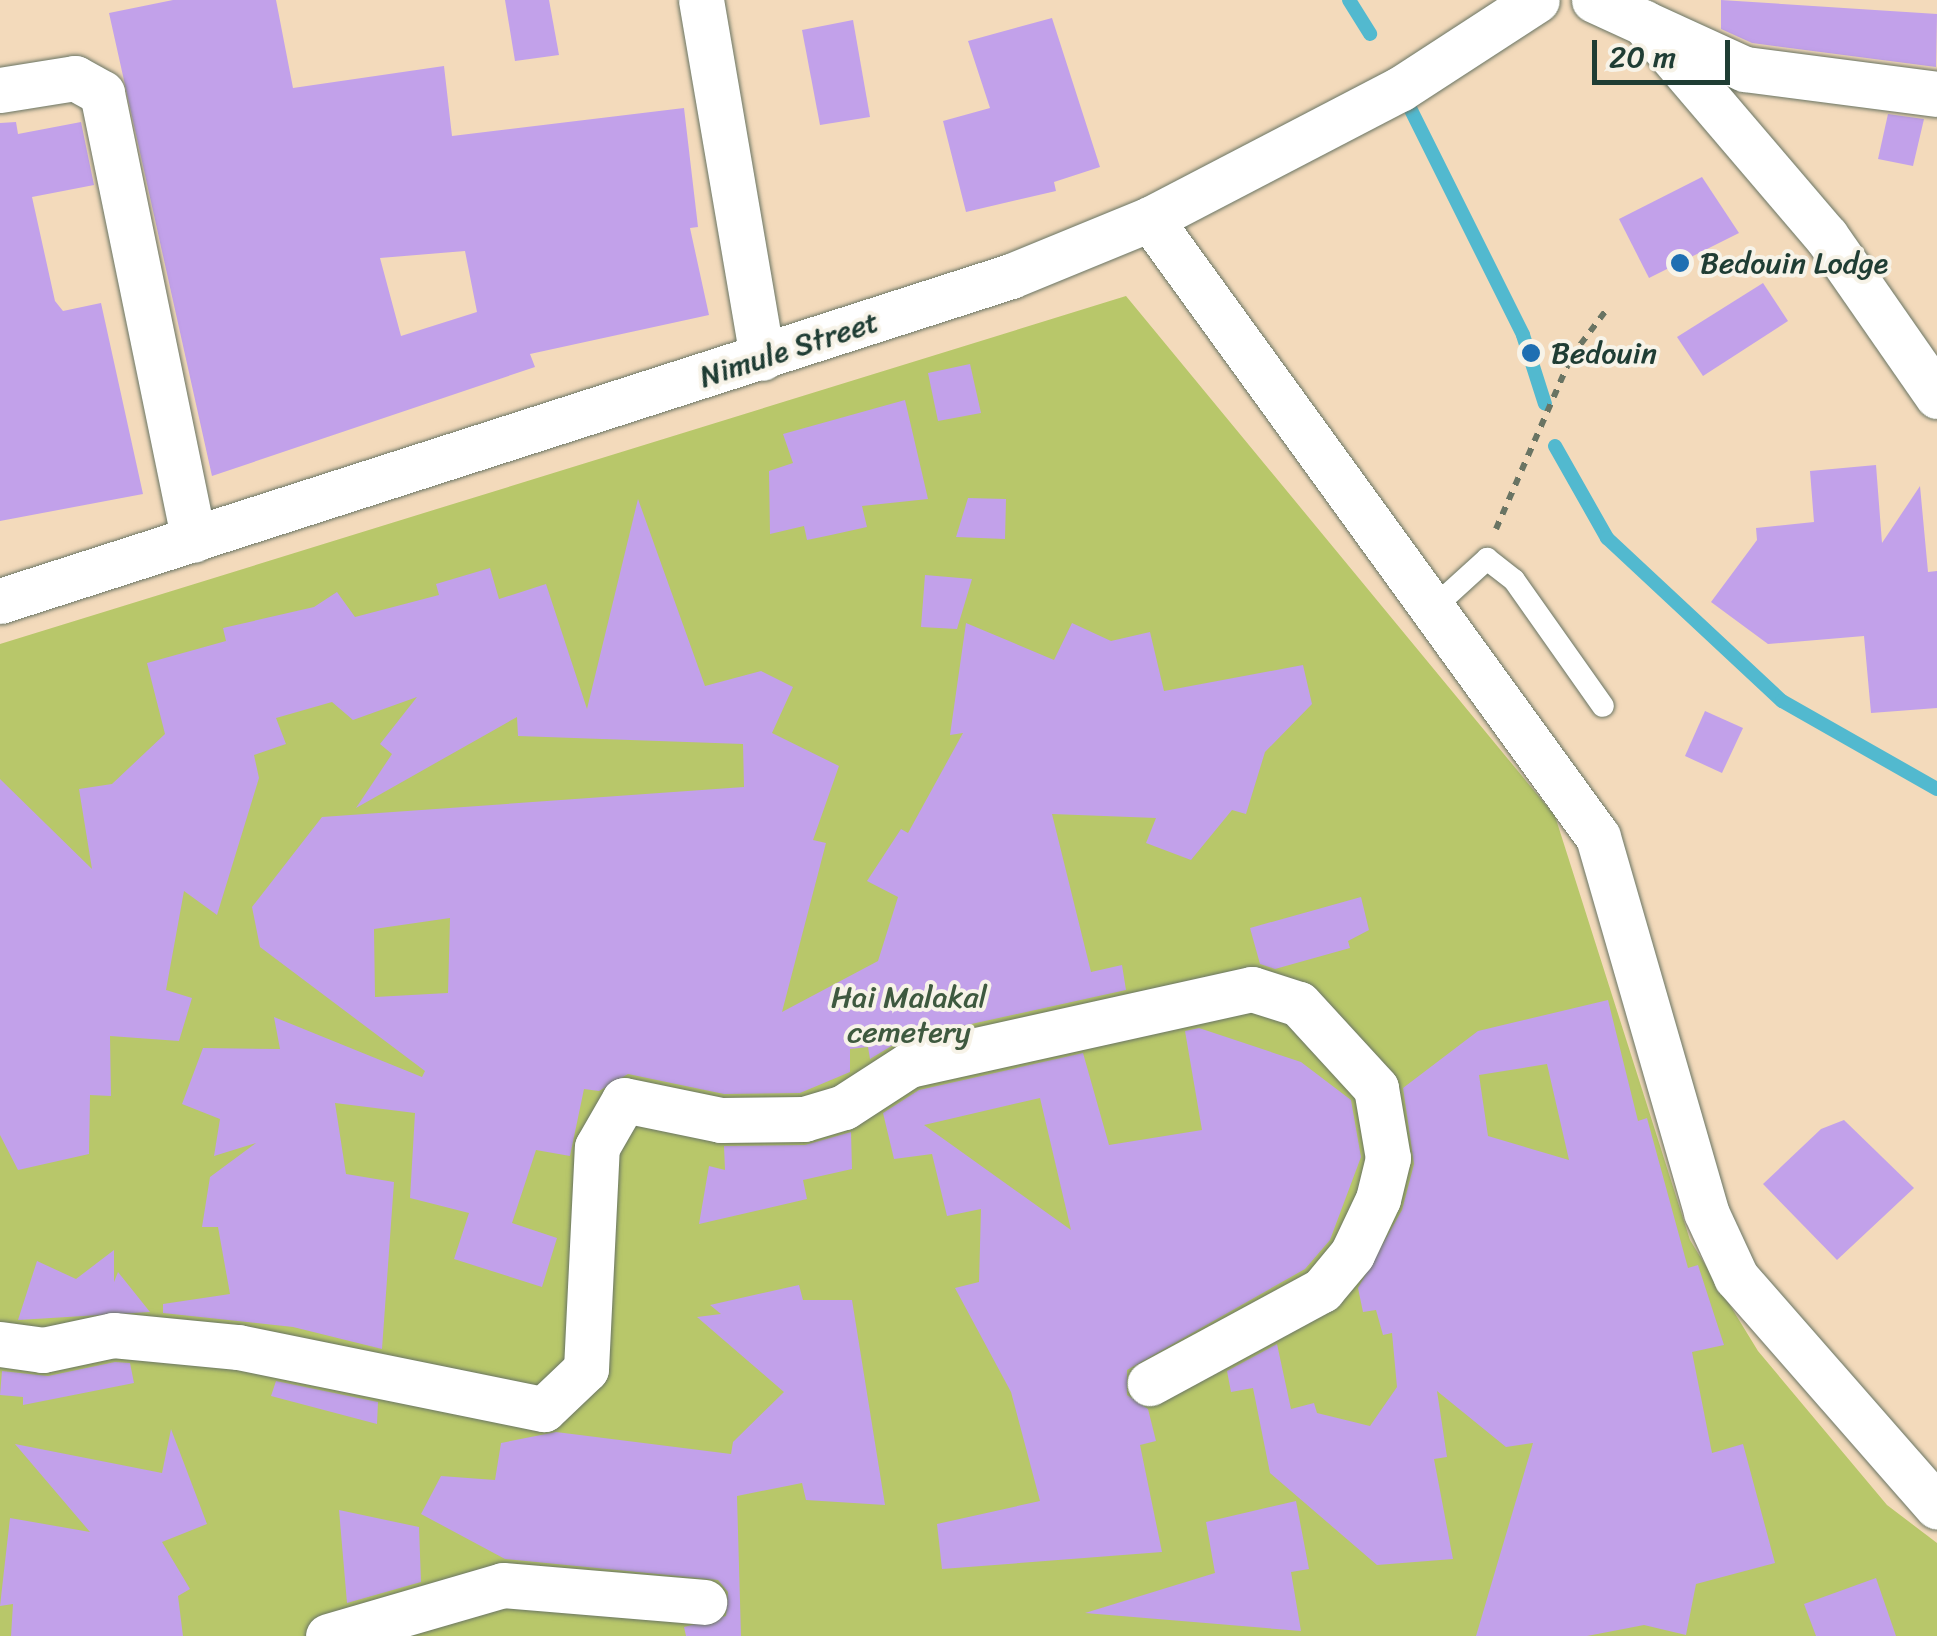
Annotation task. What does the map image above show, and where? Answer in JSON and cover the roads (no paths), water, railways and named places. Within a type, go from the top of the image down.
[{"type":"street","points":[[702,0],[762,358]]},
{"type":"street","name":"Nimule Street","points":[[0,601],[762,358],[1150,219],[1400,88],[1537,0]]},
{"type":"street","points":[[1594,0],[1745,68],[1937,94]]},
{"type":"street","points":[[1643,22],[1826,236],[1937,396]]},
{"type":"street","points":[[0,90],[74,78],[102,93],[194,540]]},
{"type":"street","points":[[1150,219],[1598,837],[1706,1212],[1736,1277],[1937,1507]]},
{"type":"street","points":[[0,1344],[43,1350],[113,1334],[238,1346],[544,1409],[586,1370],[597,1147],[624,1100],[722,1120],[804,1119],[844,1107],[909,1066],[1252,989],[1299,1004],[1368,1075],[1388,1158],[1378,1199],[1352,1254],[1322,1290],[1150,1383]]},
{"type":"street","points":[[328,1636],[503,1585],[704,1602]]},
{"type":"lane","points":[[1431,610],[1487,559],[1514,580],[1602,706]]},
{"type":"waterway","points":[[1349,0],[1370,34]]},
{"type":"waterway","points":[[1403,94],[1523,335],[1545,404]]},
{"type":"waterway","points":[[1555,446],[1607,538],[1782,701],[1937,789]]},
{"type":"place","name":"Bedouin Lodge","points":[[1680,263]]},
{"type":"place","name":"Bedouin","points":[[1531,353]]},
{"type":"park label","name":"Hai Malakal cemetery","points":[[909,1014]]}]
